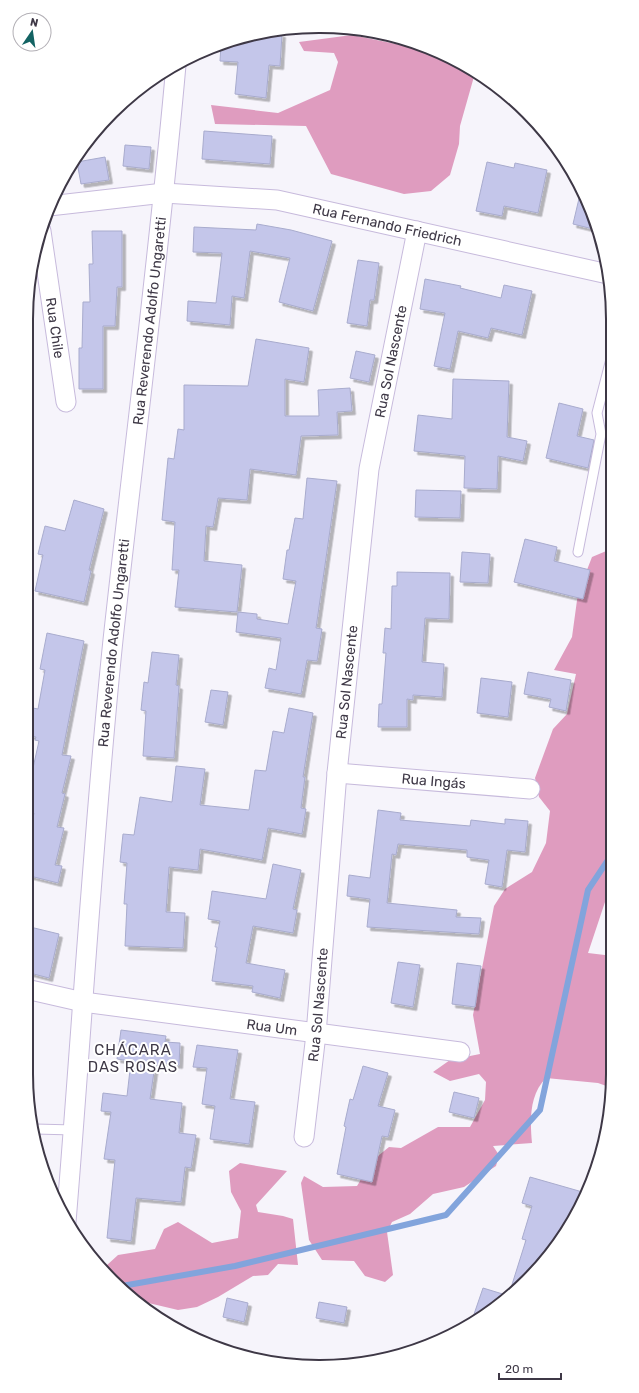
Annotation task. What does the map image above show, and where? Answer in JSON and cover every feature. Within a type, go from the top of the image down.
[{"type":"street","name":"Rua Reverendo Adolfo Ungaretti","points":[[67,1209],[113,642],[164,193],[175,71]]},
{"type":"street","name":"Rua Fernando Friedrich","points":[[57,205],[164,193],[277,200],[602,273]]},
{"type":"street","name":"Rua Sol Nascente","points":[[304,1137],[316,1034],[337,773],[369,469],[417,231]]},
{"type":"street","name":"Rua Chile","points":[[43,245],[66,402]]},
{"type":"street","name":"Rua Ingás","points":[[337,773],[530,789]]},
{"type":"street","name":"Rua Um","points":[[33,991],[83,1002],[460,1052]]},
{"type":"lane","points":[[578,552],[602,434],[597,413],[606,378]]},
{"type":"lane","points":[[39,1129],[74,1130]]},
{"type":"shaded area","points":[[352,35],[412,48],[463,71],[474,78],[460,126],[459,144],[450,175],[431,191],[404,194],[331,174],[306,126],[215,124],[211,105],[278,113],[330,90],[338,62],[334,53],[304,51],[299,42]]},
{"type":"shaded area","points":[[606,551],[606,899],[588,953],[606,955],[605,1086],[598,1083],[546,1078],[536,1092],[532,1109],[532,1143],[493,1146],[499,1155],[496,1166],[464,1187],[433,1194],[410,1214],[392,1222],[387,1232],[393,1275],[385,1282],[365,1276],[354,1261],[322,1260],[309,1240],[301,1183],[304,1176],[323,1187],[357,1186],[373,1160],[389,1147],[401,1148],[438,1127],[470,1127],[485,1100],[486,1082],[479,1074],[450,1081],[433,1072],[450,1060],[480,1054],[473,1015],[494,906],[505,889],[532,872],[546,843],[550,811],[539,797],[535,778],[553,729],[567,714],[576,674],[554,670],[572,637],[578,593],[592,557]]},
{"type":"shaded area","points":[[240,1163],[287,1171],[256,1205],[258,1212],[293,1219],[298,1265],[278,1264],[268,1275],[253,1276],[218,1297],[197,1307],[178,1310],[147,1303],[107,1265],[118,1255],[155,1249],[164,1229],[178,1222],[212,1243],[238,1238],[241,1211],[231,1192],[229,1171]]},
{"type":"building","points":[[282,35],[280,66],[269,65],[266,98],[235,94],[238,62],[220,61],[221,51],[245,43]]},
{"type":"building","points":[[204,131],[272,136],[270,164],[202,159]]},
{"type":"building","points":[[125,145],[151,147],[149,169],[123,166]]},
{"type":"building","points":[[105,157],[109,180],[81,184],[78,165],[80,161]]},
{"type":"building","points":[[487,162],[514,168],[515,163],[547,170],[538,213],[504,206],[502,216],[476,211]]},
{"type":"building","points":[[579,199],[591,229],[573,224]]},
{"type":"building","points":[[257,224],[291,230],[332,241],[313,311],[279,302],[290,258],[250,251],[244,298],[232,296],[230,325],[187,321],[188,301],[216,303],[222,253],[193,252],[194,227],[256,230]]},
{"type":"building","points":[[92,231],[122,231],[122,287],[117,287],[115,326],[103,326],[103,389],[79,389],[79,348],[82,348],[83,302],[90,302],[89,264],[93,264]]},
{"type":"building","points":[[358,260],[379,263],[374,300],[370,300],[367,326],[347,323]]},
{"type":"building","points":[[425,279],[461,286],[460,288],[501,298],[504,285],[532,291],[522,335],[491,328],[488,338],[458,331],[450,369],[434,366],[445,313],[420,309]]},
{"type":"building","points":[[256,339],[309,348],[304,382],[285,379],[285,416],[319,416],[318,390],[350,388],[352,411],[337,412],[338,435],[301,436],[296,475],[250,469],[247,500],[218,498],[213,527],[206,526],[204,561],[242,565],[237,612],[175,607],[179,570],[172,570],[175,522],[162,520],[168,458],[174,459],[178,429],[184,430],[184,385],[248,386]]},
{"type":"building","points":[[356,351],[375,355],[369,382],[350,378]]},
{"type":"building","points":[[453,379],[509,381],[507,437],[527,441],[523,461],[498,456],[497,489],[464,488],[465,456],[414,451],[418,415],[452,419]]},
{"type":"building","points":[[559,403],[583,409],[577,436],[594,440],[588,468],[546,458]]},
{"type":"building","points":[[307,478],[337,481],[316,628],[322,629],[317,661],[307,660],[301,694],[265,688],[269,668],[276,670],[281,638],[236,632],[238,612],[257,614],[257,619],[288,624],[296,581],[283,579],[287,550],[289,550],[295,518],[303,519]]},
{"type":"building","points":[[416,490],[461,491],[460,518],[415,517]]},
{"type":"building","points":[[74,500],[104,509],[89,570],[91,571],[84,602],[35,591],[43,555],[38,554],[45,526],[65,531]]},
{"type":"building","points":[[525,539],[557,547],[554,561],[590,570],[583,599],[514,582]]},
{"type":"building","points":[[462,552],[490,554],[488,583],[460,582]]},
{"type":"building","points":[[397,572],[450,573],[449,619],[425,618],[422,662],[444,664],[442,697],[413,695],[413,700],[407,699],[407,727],[378,727],[379,704],[382,704],[386,653],[383,653],[385,628],[391,629],[392,586],[397,586]]},
{"type":"building","points":[[47,633],[84,641],[62,755],[71,756],[62,793],[65,794],[57,827],[64,828],[55,865],[62,866],[58,883],[33,877],[33,768],[39,741],[35,740],[36,737],[33,736],[33,708],[38,709],[45,670],[40,669]]},
{"type":"building","points":[[152,652],[179,655],[176,685],[179,686],[174,758],[143,756],[146,711],[141,710],[144,682],[148,683]]},
{"type":"building","points":[[528,672],[571,680],[566,711],[549,707],[551,699],[524,694]]},
{"type":"building","points":[[481,678],[512,682],[508,717],[477,713]]},
{"type":"building","points":[[211,690],[228,692],[223,725],[205,722]]},
{"type":"building","points":[[289,708],[313,713],[303,777],[305,777],[301,808],[306,809],[302,834],[268,828],[262,860],[200,849],[198,870],[169,867],[166,912],[185,913],[183,948],[125,946],[127,904],[124,904],[127,863],[120,862],[123,834],[134,835],[140,797],[172,802],[176,766],[205,769],[200,805],[249,810],[255,770],[266,771],[273,731],[284,733]]},
{"type":"building","points":[[378,810],[401,813],[400,820],[470,826],[471,820],[505,824],[505,819],[528,821],[525,852],[507,850],[502,887],[485,884],[489,860],[467,857],[467,850],[398,844],[396,855],[392,854],[387,903],[457,910],[456,917],[481,918],[479,934],[367,927],[370,899],[347,896],[349,875],[370,878]]},
{"type":"building","points":[[273,864],[301,870],[293,909],[297,910],[293,933],[253,926],[246,963],[285,970],[280,998],[252,992],[253,986],[212,981],[217,947],[215,947],[220,921],[208,919],[212,891],[266,899]]},
{"type":"building","points":[[33,928],[59,934],[49,978],[33,974]]},
{"type":"building","points":[[398,962],[420,965],[413,1007],[391,1003]]},
{"type":"building","points":[[457,963],[481,966],[475,1007],[452,1004]]},
{"type":"building","points":[[121,1030],[166,1036],[165,1042],[180,1043],[179,1065],[162,1063],[162,1066],[155,1065],[150,1099],[182,1103],[179,1133],[196,1135],[191,1168],[185,1167],[181,1202],[136,1198],[131,1241],[107,1238],[115,1160],[104,1159],[111,1112],[101,1111],[103,1093],[127,1096],[131,1061],[117,1059]]},
{"type":"building","points":[[197,1045],[238,1050],[230,1099],[255,1102],[249,1144],[210,1139],[215,1106],[202,1104],[207,1068],[193,1067]]},
{"type":"building","points":[[363,1066],[388,1073],[378,1106],[395,1110],[388,1137],[382,1136],[372,1182],[337,1174],[346,1127],[344,1126],[350,1099],[353,1100]]},
{"type":"building","points":[[454,1092],[479,1098],[474,1118],[449,1112]]},
{"type":"building","points":[[530,1177],[580,1191],[568,1217],[558,1233],[535,1262],[512,1286],[526,1240],[522,1239],[532,1206],[522,1203]]},
{"type":"building","points":[[483,1288],[502,1294],[494,1301],[474,1315]]},
{"type":"building","points":[[227,1298],[248,1303],[244,1322],[223,1317]]},
{"type":"building","points":[[319,1302],[347,1307],[344,1323],[316,1318]]},
{"type":"waterway","points":[[127,1285],[235,1266],[446,1215],[540,1110],[588,890],[606,863]]},
{"type":"district","name":"CHÁCARA DAS ROSAS","points":[[133,1058]]}]
